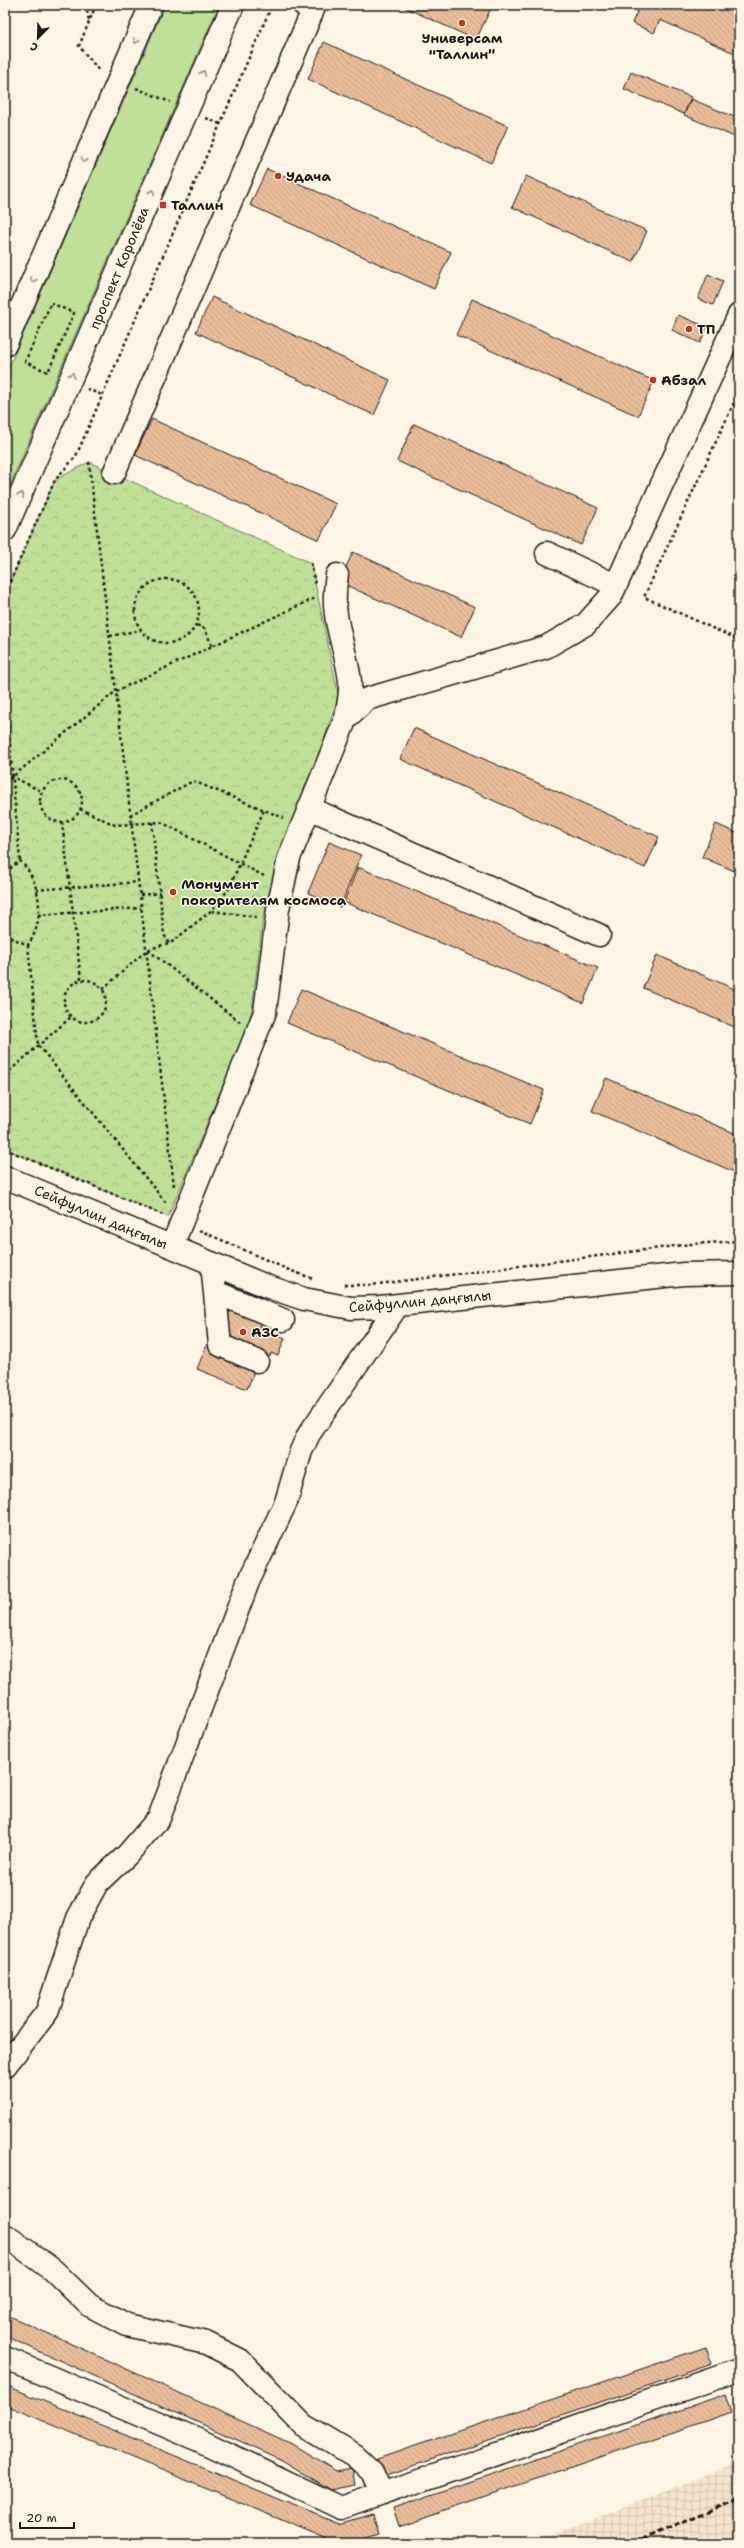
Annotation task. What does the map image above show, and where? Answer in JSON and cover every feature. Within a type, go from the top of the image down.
[{"type":"street","points":[[5,345],[151,5]]},
{"type":"street","name":"проспект Королёва","points":[[5,530],[233,5]]},
{"type":"street","points":[[114,473],[313,10],[304,5]]},
{"type":"street","points":[[346,718],[367,699],[546,647],[586,624],[602,608],[615,585],[739,315]]},
{"type":"street","points":[[547,553],[615,585]]},
{"type":"street","points":[[172,1246],[175,1219],[265,1012],[282,881],[300,812],[346,718],[350,698],[350,681],[335,613],[333,596],[337,575]]},
{"type":"street","points":[[300,812],[600,935]]},
{"type":"street","name":"Сейфуллин даңғылы","points":[[5,1177],[212,1263],[304,1299],[351,1308],[398,1305],[684,1274],[739,1273]]},
{"type":"street","points":[[212,1263],[220,1345],[257,1361]]},
{"type":"street","points":[[215,1292],[278,1324],[304,1299]]},
{"type":"street","points":[[5,2066],[47,2012],[78,1918],[97,1883],[127,1855],[159,1818],[248,1582],[286,1502],[301,1451],[309,1434],[398,1305]]},
{"type":"street","points":[[5,2235],[53,2270],[89,2305],[127,2325],[154,2333],[206,2343],[240,2360],[303,2425],[355,2456],[366,2466],[372,2472],[382,2494]]},
{"type":"street","points":[[5,2358],[201,2441],[341,2508],[739,2370]]},
{"type":"path","points":[[86,5],[89,22]]},
{"type":"path","points":[[96,5],[79,46],[100,72],[220,124]]},
{"type":"path","points":[[5,592],[55,480],[76,456],[272,5]]},
{"type":"path","points":[[51,303],[74,313],[48,372],[26,362],[51,303]]},
{"type":"path","points":[[739,392],[644,597],[739,640]]},
{"type":"path","points":[[89,462],[141,908],[148,950],[174,1193]]},
{"type":"path","points":[[311,563],[316,590]]},
{"type":"path","points":[[166,579],[179,581],[194,592],[199,604],[197,625],[186,638],[169,644],[156,642],[141,630],[135,613],[137,600],[148,585],[166,579]]},
{"type":"path","points":[[5,783],[116,691],[318,596],[319,604]]},
{"type":"path","points":[[197,625],[204,629],[212,646]]},
{"type":"path","points":[[110,636],[141,630]]},
{"type":"path","points":[[5,690],[20,861],[31,875],[36,890],[38,915],[35,930],[28,945],[38,1045],[171,1209],[175,1219]]},
{"type":"path","points":[[5,773],[41,791]]},
{"type":"path","points":[[67,780],[80,791],[82,799],[80,809],[74,818],[62,822],[50,819],[41,810],[39,798],[41,791],[51,782],[67,780]]},
{"type":"path","points":[[130,815],[193,781],[285,818],[300,812]]},
{"type":"path","points":[[80,809],[115,825],[161,822],[264,876],[268,882]]},
{"type":"path","points":[[103,989],[148,950],[169,944],[212,910],[228,890],[264,810]]},
{"type":"path","points":[[62,822],[81,979]]},
{"type":"path","points":[[152,822],[164,934],[169,944]]},
{"type":"path","points":[[5,872],[20,861]]},
{"type":"path","points":[[36,890],[138,882]]},
{"type":"path","points":[[140,895],[160,893]]},
{"type":"path","points":[[38,915],[141,908]]},
{"type":"path","points":[[212,910],[263,918]]},
{"type":"path","points":[[5,935],[28,945]]},
{"type":"path","points":[[148,950],[241,1023]]},
{"type":"path","points":[[81,979],[94,981],[103,989],[106,1006],[99,1016],[92,1021],[84,1022],[71,1017],[64,1008],[64,995],[70,985],[81,979]]},
{"type":"path","points":[[5,1075],[71,1017]]},
{"type":"path","points":[[5,1149],[175,1219],[289,1270],[320,1280]]},
{"type":"path","points":[[338,1284],[371,1285],[691,1244],[739,1241]]},
{"type":"shaded area","points":[[739,2462],[739,2543],[533,2543]]},
{"type":"green space","points":[[165,5],[219,5],[5,496],[5,376]]},
{"type":"green space","points":[[89,462],[311,563],[338,693],[337,701],[263,918],[252,1010],[247,1028],[168,1217],[5,1149],[5,594],[55,480]]},
{"type":"building","name":"Универсам \"Таллин\"","points":[[400,5],[488,5],[492,6],[476,40]]},
{"type":"building","points":[[640,5],[726,5],[739,11],[739,55],[660,20],[654,33],[632,23]]},
{"type":"building","points":[[324,42],[508,126],[491,163],[308,79]]},
{"type":"building","points":[[739,55],[739,72],[733,69]]},
{"type":"building","points":[[631,72],[691,97],[684,114],[624,89]]},
{"type":"building","points":[[691,99],[739,119],[739,139],[684,115]]},
{"type":"building","points":[[267,169],[451,252],[434,289],[250,205]]},
{"type":"building","points":[[526,176],[647,231],[633,262],[512,207]]},
{"type":"building","points":[[739,209],[739,219],[735,218]]},
{"type":"building","name":"ТП","points":[[708,274],[723,281],[713,305],[698,299]]},
{"type":"building","points":[[212,297],[390,380],[374,415],[196,332]]},
{"type":"building","points":[[472,299],[654,381],[638,416],[456,335]]},
{"type":"building","name":"ТП","points":[[678,315],[707,327],[700,343],[672,330]]},
{"type":"building","points":[[152,419],[336,504],[319,540],[135,455]]},
{"type":"building","points":[[414,424],[598,508],[581,545],[397,461]]},
{"type":"building","points":[[353,552],[475,607],[461,637],[339,582]]},
{"type":"building","points":[[414,728],[659,837],[645,868],[400,759]]},
{"type":"building","points":[[716,824],[739,834],[739,873],[702,857]]},
{"type":"building","points":[[329,842],[361,855],[340,907],[308,893]]},
{"type":"building","points":[[358,867],[598,968],[583,1003],[344,902]]},
{"type":"building","points":[[657,955],[739,991],[739,1029],[643,988]]},
{"type":"building","points":[[301,989],[544,1090],[530,1124],[287,1023]]},
{"type":"building","points":[[606,1078],[739,1135],[739,1174],[592,1111]]},
{"type":"building","points":[[231,1308],[263,1314],[259,1326],[285,1338],[278,1356],[271,1353],[270,1357],[220,1336]]},
{"type":"building","points":[[207,1344],[257,1364],[247,1389],[197,1369]]},
{"type":"building","points":[[5,2314],[292,2444],[336,2471],[352,2468],[355,2485],[331,2490],[282,2460],[5,2336]]},
{"type":"building","points":[[706,2347],[712,2364],[383,2476],[377,2459]]},
{"type":"building","points":[[5,2385],[339,2524],[373,2514],[379,2534],[350,2543],[337,2543],[5,2405]]},
{"type":"building","points":[[726,2394],[732,2412],[399,2526],[393,2508]]},
{"type":"railway","points":[[632,2543],[739,2500]]},
{"type":"place","name":"Универсам \"Таллин\"","points":[[462,23]]},
{"type":"place","name":"Удача","points":[[278,176]]},
{"type":"place","name":"Таллин","points":[[163,205]]},
{"type":"place","name":"ТП","points":[[689,329]]},
{"type":"place","name":"Абзал","points":[[653,380]]},
{"type":"place","name":"Монумент покорителям космоса","points":[[173,892]]},
{"type":"place","name":"АЗС","points":[[243,1332]]}]
